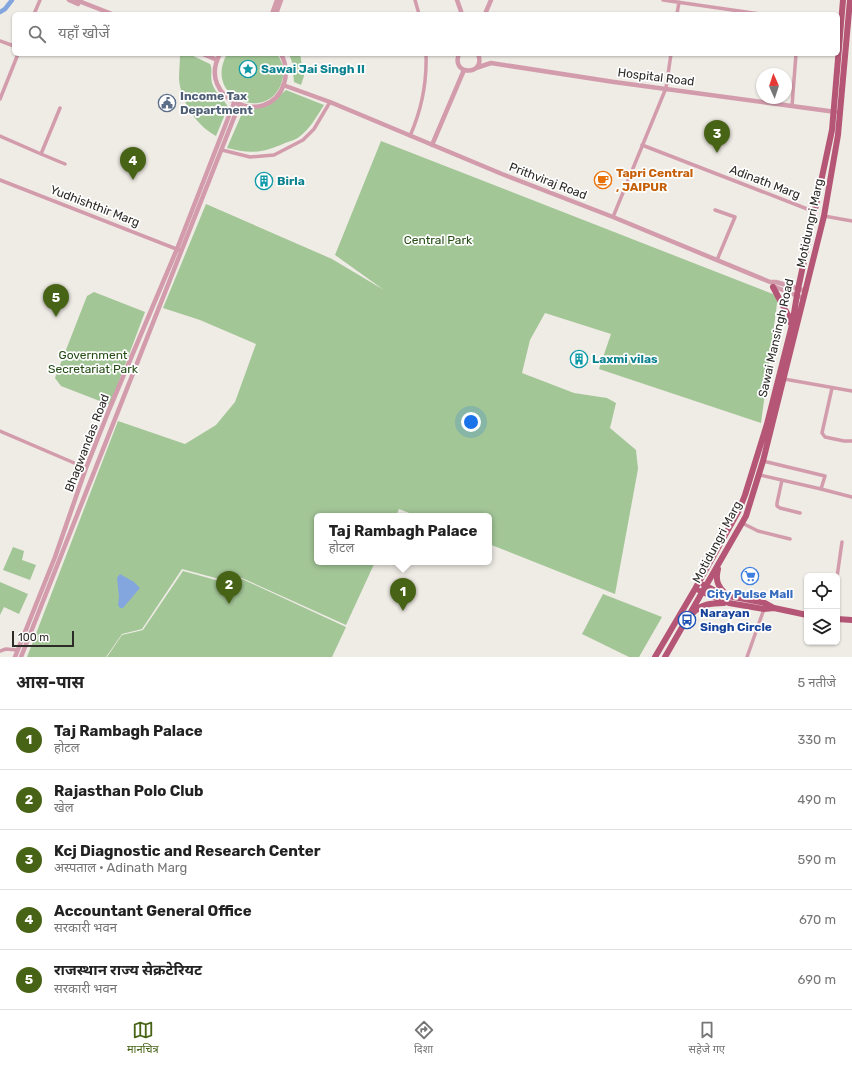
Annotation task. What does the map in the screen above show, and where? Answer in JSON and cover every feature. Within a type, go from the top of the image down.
[{"type":"main road","name":"Sawai Mansingh Road","points":[[840,17],[842,0]]},
{"type":"main road","name":"Motidungri Marg","points":[[687,620],[742,523],[760,474],[824,216],[841,112],[850,0]]},
{"type":"main road","name":"Sawai Mansingh Road","points":[[655,657],[736,516],[745,495],[767,424],[792,325],[798,289],[832,130],[838,56]]},
{"type":"main road","points":[[772,284],[792,325]]},
{"type":"main road","points":[[719,563],[716,574],[717,581],[721,590],[730,600]]},
{"type":"main road","points":[[699,582],[730,600]]},
{"type":"main road","points":[[695,589],[702,593],[764,609],[774,608]]},
{"type":"main road","points":[[665,657],[687,620],[700,607],[711,603],[730,600],[765,603],[774,608],[804,614]]},
{"type":"main road","points":[[840,619],[852,620]]},
{"type":"street","points":[[35,12],[40,0]]},
{"type":"street","points":[[69,0],[99,12]]},
{"type":"street","points":[[76,0],[107,12]]},
{"type":"street","points":[[273,12],[277,0]]},
{"type":"street","points":[[277,12],[282,0]]},
{"type":"street","points":[[415,0],[418,12]]},
{"type":"street","points":[[457,0],[461,12]]},
{"type":"street","points":[[486,12],[491,0]]},
{"type":"street","points":[[663,0],[746,12]]},
{"type":"street","points":[[678,12],[679,2]]},
{"type":"street","points":[[0,41],[12,45]]},
{"type":"street","points":[[0,99],[17,56]]},
{"type":"street","points":[[218,56],[215,67],[216,81],[223,94],[237,104],[257,107],[268,103],[284,86],[286,71],[282,56]]},
{"type":"street","points":[[410,136],[418,117],[424,94],[427,72],[426,56]]},
{"type":"street","points":[[432,145],[464,70],[457,62],[458,56]]},
{"type":"street","points":[[476,68],[478,65],[479,56],[491,63]]},
{"type":"street","points":[[613,217],[666,88],[671,56]]},
{"type":"street","points":[[792,106],[796,56]]},
{"type":"street","name":"Hospital Road","points":[[464,70],[470,71],[491,63],[614,82],[841,112]]},
{"type":"street","name":"Prithviraj Road","points":[[284,86],[330,102],[509,177],[613,217],[772,284],[776,282],[806,291]]},
{"type":"street","points":[[222,150],[250,157],[274,155],[302,140],[314,129],[330,102]]},
{"type":"street","name":"Bhagwandas Road","points":[[15,657],[112,403],[222,150],[237,104]]},
{"type":"street","name":"Bhagwandas Road","points":[[21,657],[237,104]]},
{"type":"street","points":[[42,154],[60,108]]},
{"type":"street","points":[[0,136],[64,164]]},
{"type":"street","name":"Adinath Marg","points":[[642,144],[815,212]]},
{"type":"street","name":"Yudhishthir Marg","points":[[0,180],[179,250]]},
{"type":"street","points":[[715,210],[735,217],[717,260]]},
{"type":"street","points":[[824,216],[852,221]]},
{"type":"street","points":[[772,284],[804,298]]},
{"type":"street","points":[[784,379],[852,391]]},
{"type":"street","points":[[832,388],[822,433],[825,437],[844,442],[852,441]]},
{"type":"street","points":[[0,431],[86,468]]},
{"type":"street","points":[[763,462],[825,476],[821,489]]},
{"type":"street","points":[[760,474],[852,498]]},
{"type":"street","points":[[782,480],[777,506],[800,513]]},
{"type":"street","points":[[742,523],[758,531],[790,539]]},
{"type":"street","points":[[838,573],[842,542]]},
{"type":"street","points":[[747,657],[764,609]]},
{"type":"street","points":[[0,651],[6,649],[17,650]]},
{"type":"green space","points":[[180,56],[193,56],[210,64],[213,87],[228,107],[216,136],[202,126],[191,112],[186,104],[180,88]]},
{"type":"green space","points":[[226,56],[278,56],[282,64],[283,74],[282,81],[275,94],[265,101],[253,103],[241,100],[230,94],[223,83],[222,70]]},
{"type":"green space","points":[[290,56],[300,56],[304,76],[301,85],[294,82],[292,62]]},
{"type":"green space","points":[[286,90],[324,105],[303,134],[294,140],[263,151],[250,152],[227,148],[243,111],[265,106]]},
{"type":"green space","name":"Central Park","points":[[381,141],[778,296],[761,423],[599,369],[611,334],[545,313],[530,340],[522,373],[574,393],[607,398],[616,403],[610,428],[636,450],[638,469],[615,594],[492,545],[492,513],[409,513],[399,509],[397,513],[314,513],[314,565],[374,565],[346,625],[242,578],[223,580],[182,569],[142,629],[122,634],[106,657],[27,657],[118,421],[185,444],[216,425],[235,402],[256,344],[200,320],[163,308],[206,204],[332,259],[384,290],[335,255]]},
{"type":"green space","name":"Government Secretariat Park","points":[[94,292],[145,312],[110,405],[61,386],[55,378],[87,296]]},
{"type":"green space","points":[[13,547],[24,551],[22,560],[36,565],[30,580],[3,570]]},
{"type":"green space","points":[[183,571],[223,582],[242,579],[346,627],[332,657],[107,657],[122,635],[143,630]]},
{"type":"green space","points":[[0,582],[28,594],[19,614],[4,607],[0,615]]},
{"type":"green space","points":[[603,594],[662,617],[639,657],[629,657],[582,634]]},
{"type":"water","points":[[120,574],[134,582],[140,588],[123,608],[120,608],[118,605],[119,597],[117,578]]},
{"type":"waterway","points":[[0,12],[5,9],[12,0]]},
{"type":"place","name":"Sawai Jai Singh II","points":[[248,69]]},
{"type":"place","name":"Income Tax Department","points":[[167,103]]},
{"type":"place","name":"Kcj Diagnostic and Research Center","points":[[717,153]]},
{"type":"place","name":"Accountant General Office","points":[[133,180]]},
{"type":"place","name":"Tapri Central , JAIPUR","points":[[603,180]]},
{"type":"place","name":"Birla","points":[[264,181]]},
{"type":"place","name":"राजस्थान राज्य सेक्रटेरियट","points":[[56,317]]},
{"type":"place","name":"Laxmi vilas","points":[[579,359]]},
{"type":"place","name":"City Pulse Mall","points":[[750,576]]},
{"type":"place","name":"Rajasthan Polo Club","points":[[229,604]]},
{"type":"place","name":"Taj Rambagh Palace","points":[[403,611]]},
{"type":"place","name":"Narayan Singh Circle","points":[[687,620]]}]
